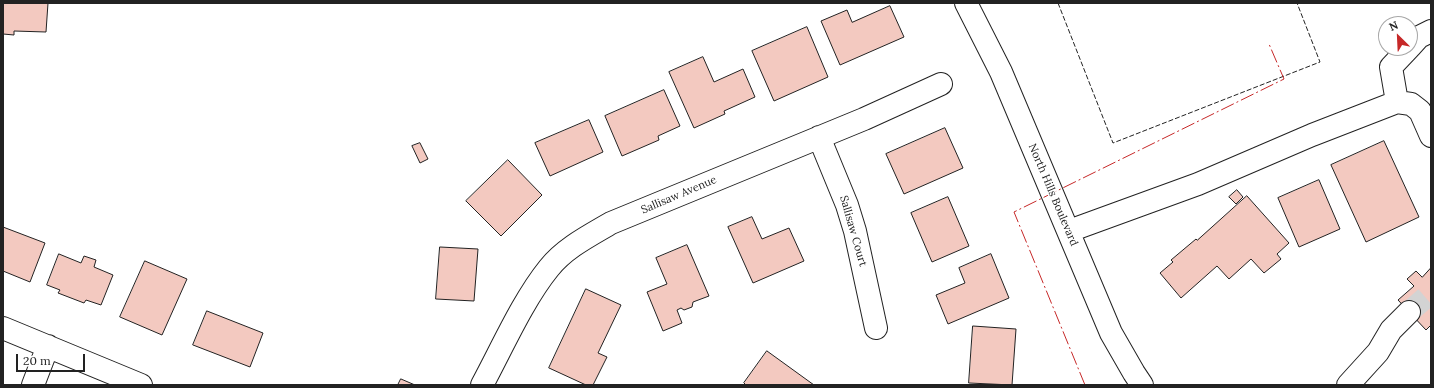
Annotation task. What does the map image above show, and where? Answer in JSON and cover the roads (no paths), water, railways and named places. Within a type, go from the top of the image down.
[{"type":"street","name":"North Hills Boulevard","points":[[966,3],[1001,72],[1111,333],[1142,385]]},
{"type":"street","points":[[1418,38],[1431,31]]},
{"type":"street","points":[[1397,102],[1391,67],[1402,56]]},
{"type":"street","name":"Sallisaw Avenue","points":[[482,385],[528,298],[550,267],[574,245],[611,223],[819,137],[941,84]]},
{"type":"street","points":[[1069,231],[1198,184],[1312,135],[1397,102],[1411,104],[1420,111],[1431,136]]},
{"type":"street","name":"Sallisaw Court","points":[[819,137],[847,205],[855,231],[876,328]]},
{"type":"street","points":[[1348,385],[1378,352],[1391,330],[1409,312]]},
{"type":"street","points":[[3,328],[141,385]]},
{"type":"street","points":[[33,385],[48,346]]},
{"type":"tunnel","points":[[1409,312],[1431,293]]}]
